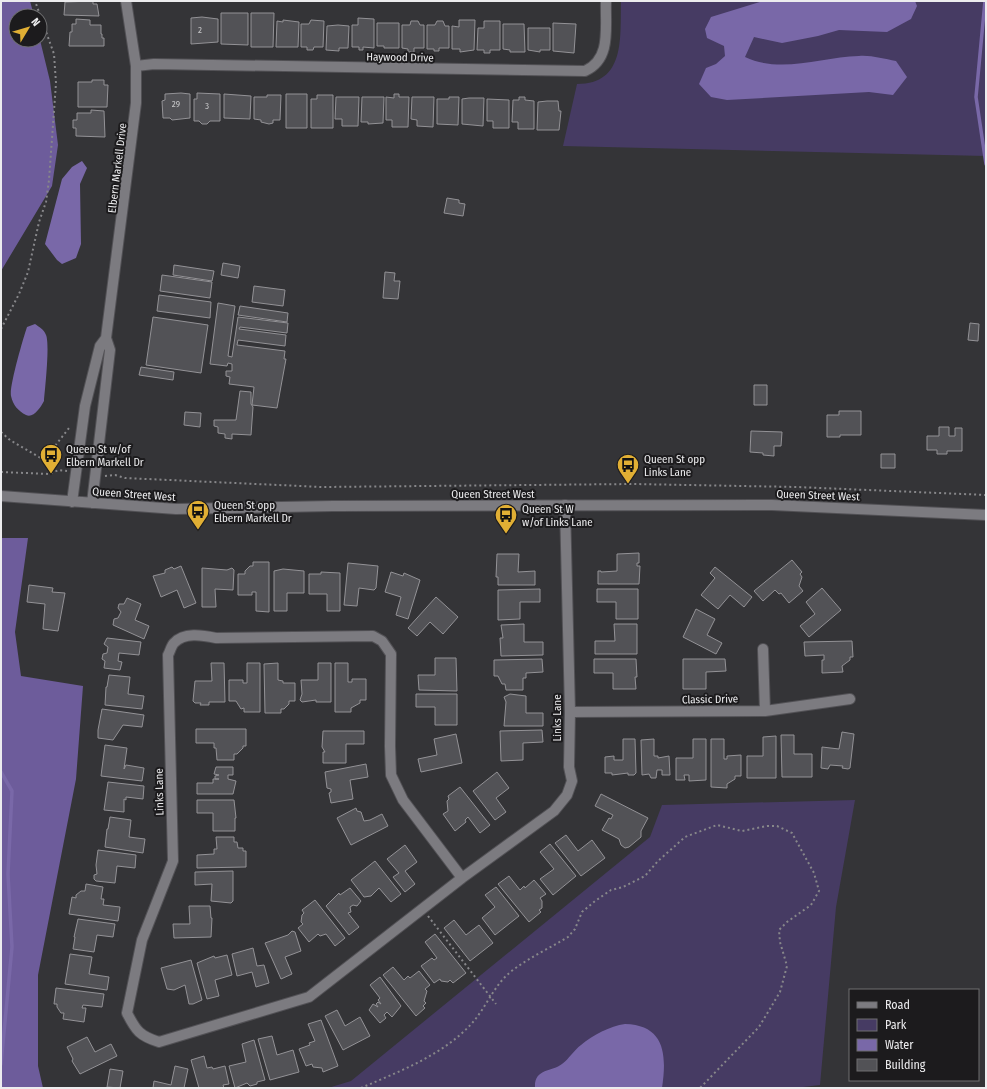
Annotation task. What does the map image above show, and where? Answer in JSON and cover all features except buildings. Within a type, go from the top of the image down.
[{"type":"street","name":"Elbern Markell Drive","points":[[92,503],[110,350],[106,338],[135,123],[136,66],[126,1]]},
{"type":"street","name":"Haywood Drive","points":[[136,66],[154,64],[584,72],[596,66],[603,54],[606,1]]},
{"type":"street","name":"Elbern Markell Drive","points":[[72,502],[85,406],[100,346],[106,338]]},
{"type":"street","name":"Queen Street West","points":[[1,496],[176,509],[565,505],[772,505],[986,515]]},
{"type":"street","name":"Links Lane","points":[[462,878],[403,800],[391,775],[391,654],[382,641],[373,636],[216,638],[199,634],[184,637],[174,643],[168,655],[173,861],[142,940],[127,1014],[136,1031],[159,1042],[309,997],[462,878],[554,811],[568,795],[572,781],[569,767],[570,712],[565,505]]},
{"type":"street","points":[[763,649],[765,710]]},
{"type":"street","name":"Classic Drive","points":[[570,712],[765,710],[850,699]]},
{"type":"path","points":[[1,329],[19,294],[28,272],[39,222],[46,202],[49,180],[56,83],[54,54],[35,1]]},
{"type":"path","points":[[1,432],[10,440],[44,460],[69,428]]},
{"type":"path","points":[[51,452],[63,461]]},
{"type":"path","points":[[1,472],[49,474],[59,470],[62,471]]},
{"type":"path","points":[[112,477],[115,475],[125,478],[322,487],[649,485],[797,487],[986,495]]},
{"type":"path","points":[[361,1088],[418,1063],[453,1040],[474,1021],[504,978],[513,970],[573,933],[582,912],[611,890],[623,888],[645,876],[658,861],[685,837],[717,825],[742,831],[767,826],[777,826],[792,833],[805,854],[814,873],[819,890],[811,904],[779,930],[780,942],[788,966],[780,992],[759,1027],[700,1088]]},
{"type":"path","points":[[423,909],[496,1004]]},
{"type":"green space","points":[[621,1],[986,1],[986,156],[563,146],[577,84],[593,82],[604,76],[612,67],[617,56],[620,43]]},
{"type":"green space","points":[[855,800],[836,907],[820,1085],[795,1088],[328,1088],[351,1081],[650,837],[662,805]]},
{"type":"shaded area","points":[[1,1],[30,1],[32,8],[8,8],[8,48],[42,48],[50,81],[58,145],[52,186],[1,271]]},
{"type":"shaded area","points":[[1,538],[28,538],[15,632],[21,676],[83,686],[76,779],[38,975],[38,1066],[43,1088],[1,1088]]},
{"type":"water","points":[[763,1],[915,1],[917,6],[911,19],[887,32],[839,30],[782,43],[754,37],[745,57],[759,62],[787,64],[845,57],[873,57],[896,61],[907,77],[893,95],[869,92],[727,100],[711,97],[699,84],[706,68],[716,64],[725,56],[724,46],[707,38],[705,29],[711,17]]},
{"type":"water","points":[[82,161],[87,168],[80,184],[81,244],[76,258],[62,264],[57,260],[45,244],[62,179],[72,167]]},
{"type":"water","points":[[35,324],[43,330],[46,335],[48,347],[47,367],[44,401],[34,414],[29,416],[18,410],[13,402],[11,391],[27,327]]},
{"type":"water","points":[[625,1024],[638,1026],[648,1030],[656,1036],[663,1054],[664,1064],[662,1088],[535,1088],[535,1082],[540,1074],[558,1067],[586,1041],[596,1034]]},
{"type":"waterway","points":[[985,1],[976,97],[986,164]]},
{"type":"waterway","points":[[1,772],[12,791],[8,874],[12,947],[1,1064]]},
{"type":"place","name":"Queen St w/of Elbern Markell Dr","points":[[51,474]]},
{"type":"place","name":"Queen St opp Links Lane","points":[[628,484]]},
{"type":"place","name":"Queen St opp Elbern Markell Dr","points":[[198,530]]},
{"type":"place","name":"Queen St W w/of Links Lane","points":[[506,534]]}]
